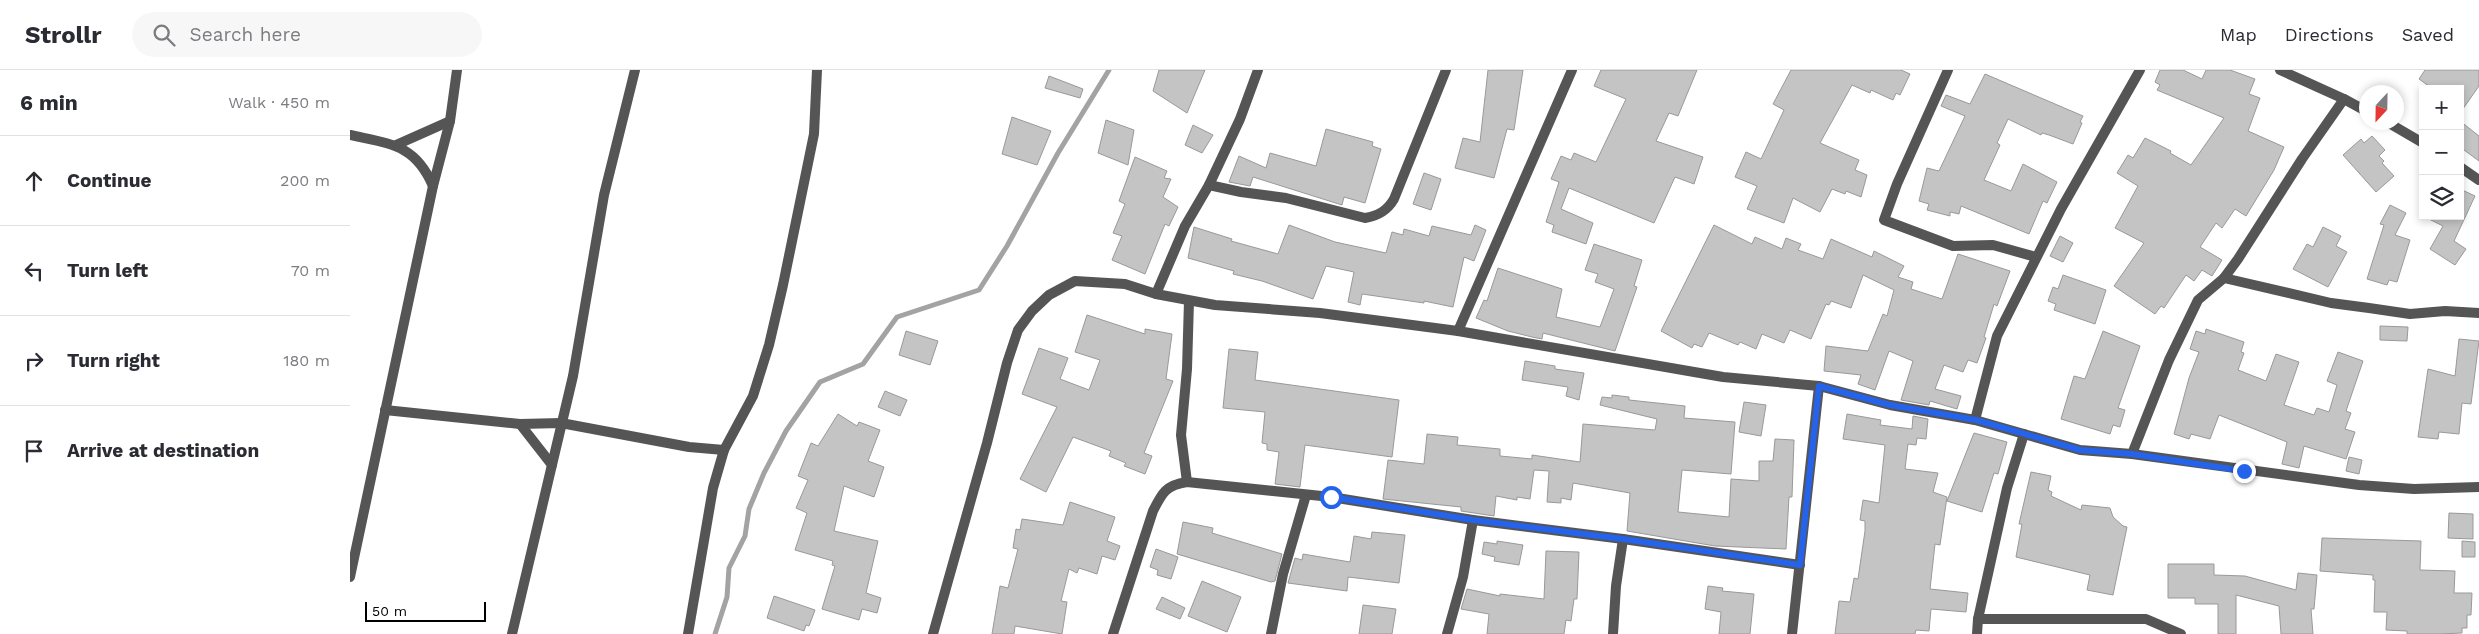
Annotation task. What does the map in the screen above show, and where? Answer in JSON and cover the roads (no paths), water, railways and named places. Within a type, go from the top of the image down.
[{"type":"street","points":[[350,576],[433,186],[450,121],[457,70]]},
{"type":"street","points":[[512,634],[573,376],[604,195],[634,70]]},
{"type":"street","points":[[688,634],[713,488],[724,450],[753,396],[769,345],[814,134],[817,70]]},
{"type":"street","points":[[1156,294],[1185,226],[1209,185],[1240,119],[1258,70]]},
{"type":"street","points":[[1209,185],[1240,192],[1286,198],[1365,218],[1376,216],[1389,208],[1394,199],[1446,70]]},
{"type":"street","points":[[1458,331],[1572,70]]},
{"type":"street","points":[[1948,70],[1897,184],[1884,220],[1953,246],[1993,245],[2036,257]]},
{"type":"street","points":[[1976,420],[1997,336],[2036,257],[2140,70]]},
{"type":"street","points":[[2280,70],[2359,107]]},
{"type":"street","points":[[2132,454],[2169,360],[2198,300],[2224,278],[2344,99]]},
{"type":"street","points":[[396,145],[450,121]]},
{"type":"street","points":[[2401,130],[2419,141]]},
{"type":"street","points":[[350,135],[396,145],[410,154],[425,168],[433,186]]},
{"type":"street","points":[[2464,170],[2479,180]]},
{"type":"street","points":[[2224,278],[2331,303],[2377,310],[2410,314],[2445,311],[2479,313]]},
{"type":"street","points":[[933,634],[987,443],[1007,363],[1018,330],[1032,311],[1049,295],[1075,281],[1125,284],[1156,294],[1214,305],[1320,313],[1458,331],[1722,377],[1819,386],[1890,405],[1976,420],[2080,450],[2132,454],[2359,485],[2414,488],[2479,487]]},
{"type":"street","points":[[1187,482],[1181,435],[1189,301]]},
{"type":"street","points":[[1792,634],[1819,386]]},
{"type":"street","points":[[385,410],[520,424],[561,423],[689,448],[724,450]]},
{"type":"street","points":[[520,424],[552,465]]},
{"type":"street","points":[[1976,634],[2007,488],[2024,434]]},
{"type":"street","points":[[1113,634],[1153,511],[1162,494],[1174,484],[1187,482],[1306,495],[1800,565]]},
{"type":"street","points":[[1271,634],[1283,574],[1306,495]]},
{"type":"street","points":[[1447,634],[1463,577],[1473,520]]},
{"type":"street","points":[[1613,634],[1616,586],[1623,539]]},
{"type":"street","points":[[1978,619],[2146,618],[2181,634]]},
{"type":"waterway","points":[[715,634],[727,597],[729,568],[745,536],[749,509],[764,473],[786,431],[820,382],[863,364],[897,317],[979,290],[1007,246],[1058,153],[1109,70]]}]
